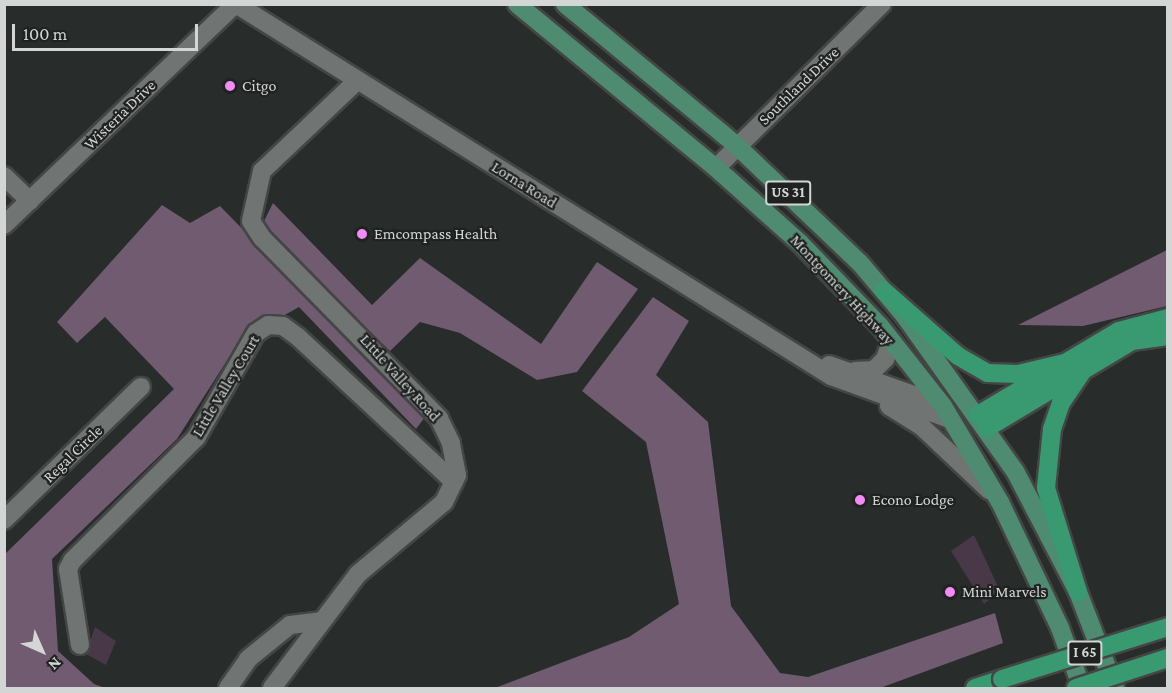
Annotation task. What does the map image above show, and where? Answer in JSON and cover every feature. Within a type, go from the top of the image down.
[{"type":"highway","points":[[884,291],[957,356],[988,373],[1018,374],[1075,368]]},
{"type":"highway","points":[[1078,592],[1046,488],[1052,429],[1075,368],[1119,331],[1167,318]]},
{"type":"highway","points":[[982,422],[1075,368],[1132,341],[1167,336]]},
{"type":"highway","name":"I 65","points":[[975,688],[1167,627]]},
{"type":"highway","name":"I 65","points":[[1076,688],[1167,658]]},
{"type":"main road","name":"Montgomery Highway","points":[[517,4],[717,168],[800,243],[891,342],[947,412],[1000,502],[1060,628],[1082,688]]},
{"type":"main road","name":"Montgomery Highway","points":[[565,4],[737,146],[830,232],[884,291],[982,422],[1015,471],[1078,592],[1115,688]]},
{"type":"main road","points":[[947,412],[982,422]]},
{"type":"street","name":"Lorna Road","points":[[236,4],[744,325],[813,362],[831,376],[874,394],[947,412]]},
{"type":"street","name":"Wisteria Drive","points":[[4,225],[236,4]]},
{"type":"street","name":"Southland Drive","points":[[717,168],[882,4]]},
{"type":"street","name":"Little Valley Road","points":[[358,80],[262,171],[251,221],[262,238],[439,418],[451,443],[457,475],[453,482]]},
{"type":"street","points":[[4,176],[30,201]]},
{"type":"street","name":"Little Valley Court","points":[[80,645],[68,569],[72,561],[195,438],[255,333],[268,325],[283,326],[298,337],[453,482]]},
{"type":"street","points":[[854,371],[874,370],[885,359],[891,342]]},
{"type":"street","name":"Lorna Road","points":[[813,362],[854,371],[947,412]]},
{"type":"street","name":"Regal Circle","points":[[4,520],[141,387]]},
{"type":"street","points":[[874,394],[950,451],[1000,502]]},
{"type":"street","points":[[272,688],[358,574],[444,502],[453,482]]},
{"type":"street","points":[[228,688],[248,659],[290,625],[321,621]]},
{"type":"shaded area","points":[[273,203],[372,305],[420,258],[541,344],[597,262],[638,289],[577,372],[537,380],[460,333],[420,322],[390,351],[279,244],[263,223]]},
{"type":"shaded area","points":[[162,205],[190,223],[220,206],[425,417],[416,429],[299,307],[240,340],[177,439],[52,559],[58,651],[94,684],[105,688],[5,688],[5,554],[174,389],[105,317],[77,343],[57,322]]},
{"type":"shaded area","points":[[1167,250],[1167,306],[1083,326],[1018,325]]},
{"type":"shaded area","points":[[653,297],[689,321],[656,375],[708,422],[731,606],[780,673],[808,677],[995,613],[1003,643],[880,688],[495,688],[629,637],[679,604],[646,442],[582,391]]},
{"type":"shaded area","points":[[974,535],[1000,591],[984,604],[951,551]]},
{"type":"shaded area","points":[[95,627],[116,641],[106,665],[86,654]]},
{"type":"place","name":"Citgo","points":[[230,86]]},
{"type":"place","name":"Emcompass Health","points":[[362,234]]},
{"type":"place","name":"Econo Lodge","points":[[860,500]]},
{"type":"place","name":"Mini Marvels","points":[[950,592]]}]
